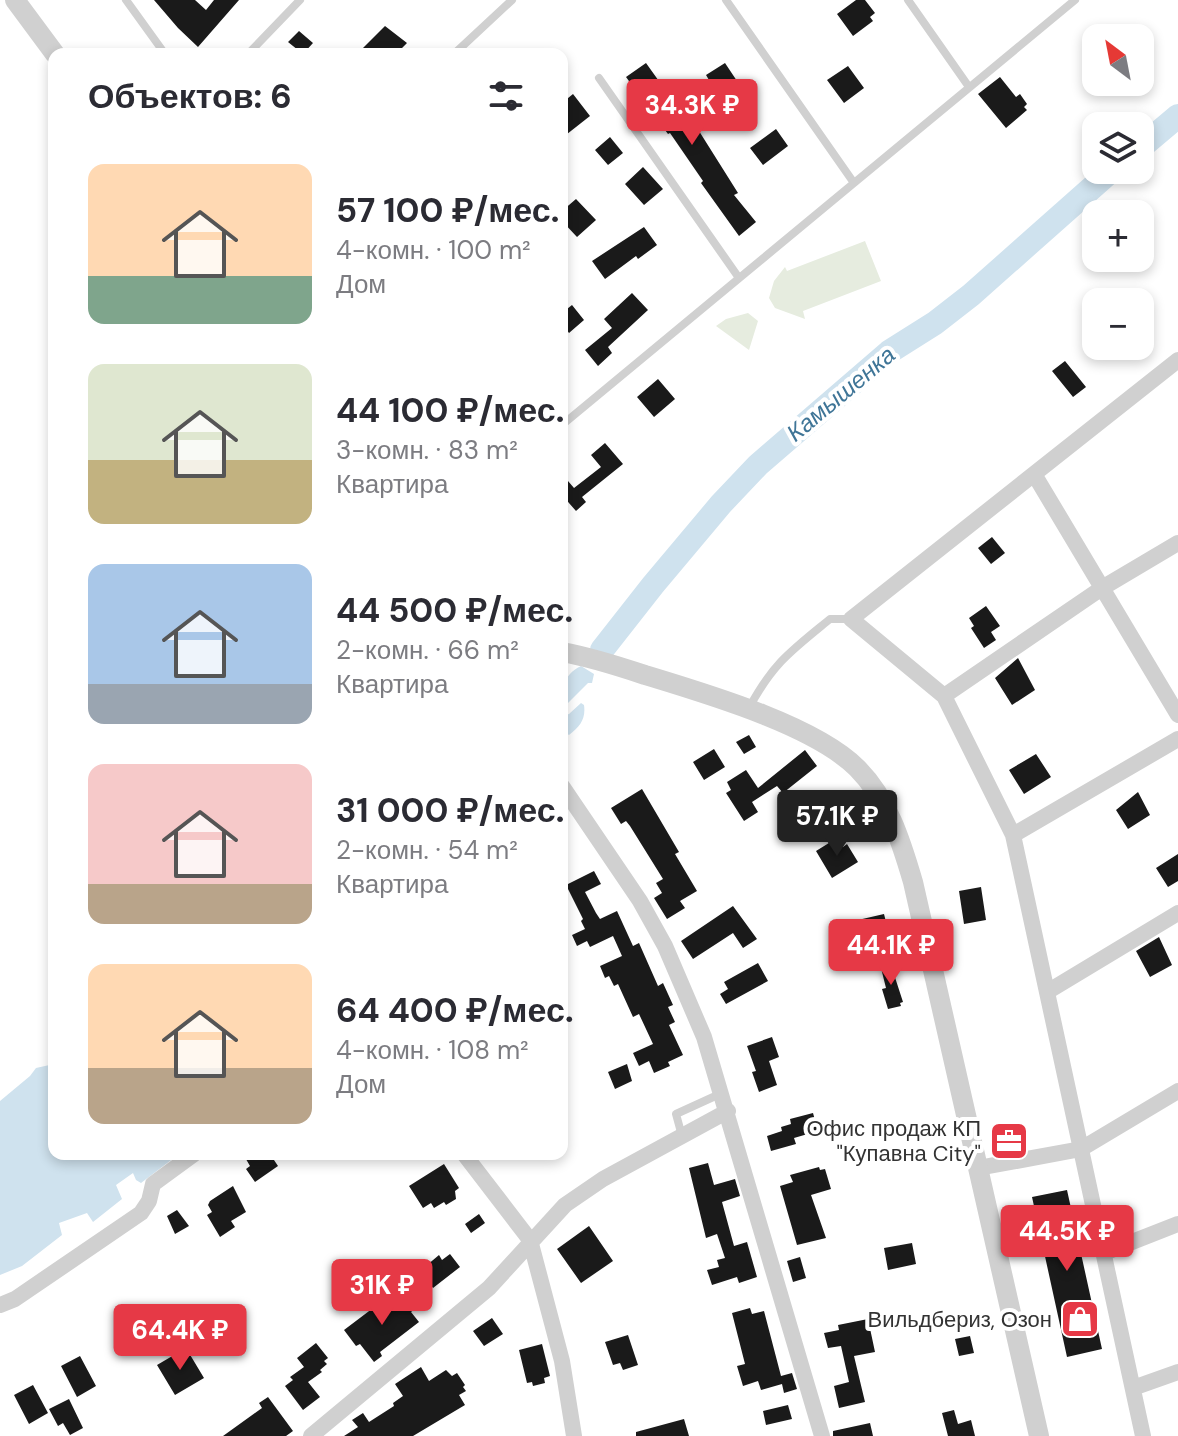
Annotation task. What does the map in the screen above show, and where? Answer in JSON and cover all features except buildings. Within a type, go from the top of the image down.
[{"type":"street","points":[[15,0],[51,48]]},
{"type":"street","points":[[1143,1436],[1013,835],[944,696],[851,619],[1178,360]]},
{"type":"street","points":[[1034,474],[1178,715]]},
{"type":"street","points":[[944,696],[1102,588],[1178,543]]},
{"type":"street","points":[[568,654],[679,686],[803,733],[844,757],[867,779],[888,811],[913,882],[1039,1436]]},
{"type":"street","points":[[1013,835],[1178,739]]},
{"type":"street","points":[[568,795],[625,877],[665,946],[704,1037],[822,1436]]},
{"type":"street","points":[[1047,992],[1178,913]]},
{"type":"street","points":[[978,1168],[1081,1149],[1178,1091]]},
{"type":"street","points":[[311,1436],[489,1288],[565,1205],[582,1192],[728,1111]]},
{"type":"street","points":[[0,1305],[15,1299],[141,1213],[149,1201],[153,1184],[186,1160]]},
{"type":"street","points":[[469,1160],[530,1240],[562,1361],[574,1436]]},
{"type":"street","points":[[1104,1253],[1178,1224]]},
{"type":"street","points":[[1133,1388],[1178,1372]]},
{"type":"lane","points":[[126,0],[161,48]]},
{"type":"lane","points":[[254,48],[300,0]]},
{"type":"lane","points":[[460,48],[512,0]]},
{"type":"lane","points":[[726,0],[854,183]]},
{"type":"lane","points":[[908,0],[969,87]]},
{"type":"lane","points":[[568,420],[1075,0]]},
{"type":"lane","points":[[599,78],[739,278]]},
{"type":"lane","points":[[748,710],[778,662],[830,619],[851,619]]},
{"type":"lane","points":[[682,1136],[676,1114],[723,1093]]},
{"type":"shaded area","points":[[865,241],[881,281],[803,311],[805,319],[775,308],[769,298],[774,281],[785,267],[787,271]]},
{"type":"shaded area","points":[[748,313],[758,321],[749,350],[716,326],[726,319]]},
{"type":"water","points":[[581,666],[594,674],[592,683],[588,683],[568,703],[568,677]]},
{"type":"water","points":[[581,703],[584,705],[583,719],[569,735],[568,714]]},
{"type":"water","points":[[48,1065],[48,1160],[171,1160],[141,1183],[133,1173],[116,1185],[122,1199],[93,1222],[87,1213],[59,1223],[62,1235],[22,1266],[0,1275],[0,1101],[36,1068]]},
{"type":"waterway","name":"Камышенка","points":[[1154,136],[1178,116]]},
{"type":"waterway","name":"Камышенка","points":[[602,650],[721,504],[758,465],[889,352],[935,323],[971,295],[1096,184]]},
{"type":"place","name":"Офис продаж КП \"Купавна City\"","points":[[1009,1141]]},
{"type":"place","name":"Вильдбериз, Озон","points":[[1080,1319]]}]
